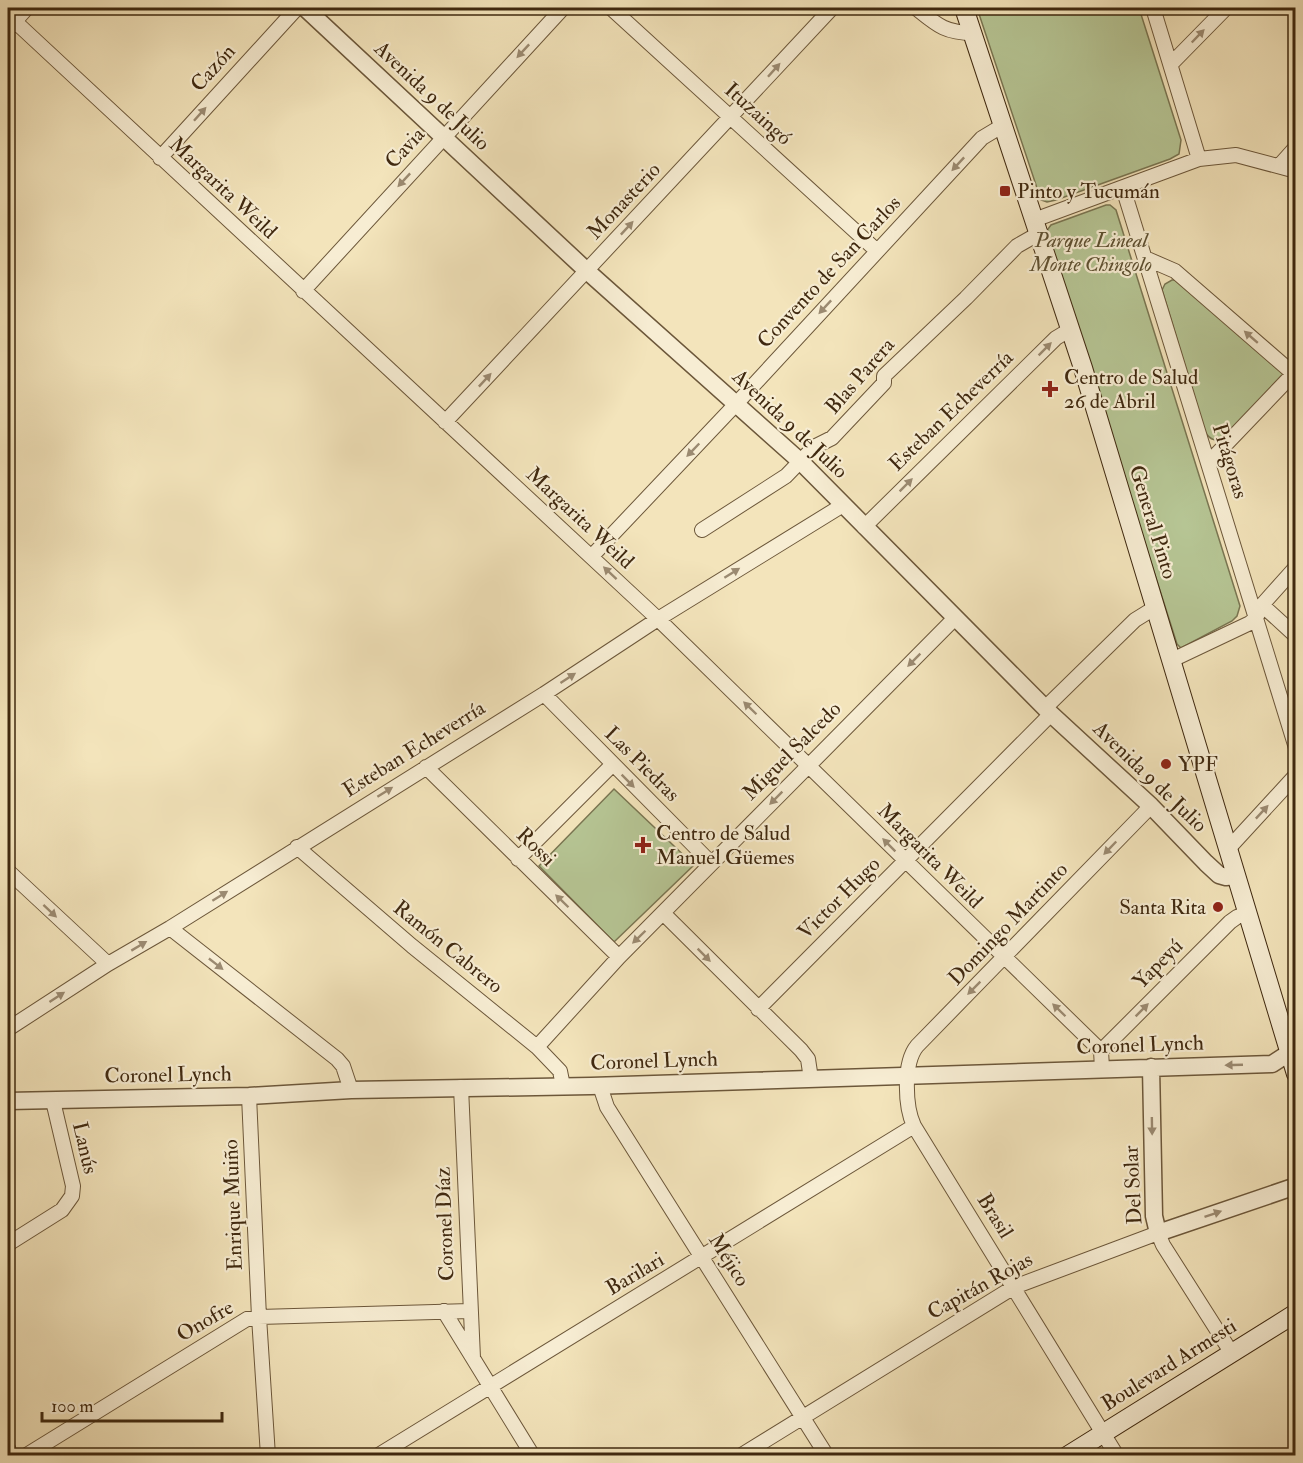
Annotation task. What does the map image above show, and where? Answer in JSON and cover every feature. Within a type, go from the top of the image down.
[{"type":"main road","name":"General Pinto","points":[[964,8],[1071,329],[1247,913],[1292,1050],[1296,1074]]},
{"type":"main road","name":"Boulevard Armesti","points":[[1067,1455],[1296,1313]]},
{"type":"street","points":[[10,22],[27,8]]},
{"type":"street","name":"Cazón","points":[[160,158],[297,8]]},
{"type":"street","name":"Avenida 9 de Julio","points":[[305,8],[588,271],[801,462],[1048,711],[1151,806],[1219,875],[1236,876]]},
{"type":"street","name":"Cavia","points":[[303,291],[563,8]]},
{"type":"street","name":"Ituzaingó","points":[[611,8],[877,251]]},
{"type":"street","name":"Monasterio","points":[[445,422],[832,8]]},
{"type":"street","points":[[916,8],[945,30],[955,33],[973,33]]},
{"type":"street","points":[[1153,8],[1199,159]]},
{"type":"street","points":[[1171,64],[1226,8]]},
{"type":"street","name":"Margarita Weild","points":[[10,22],[592,556],[1101,1051]]},
{"type":"street","name":"Convento de San Carlos","points":[[592,556],[982,138],[1002,126]]},
{"type":"street","points":[[1278,166],[1296,147]]},
{"type":"street","name":"Blas Parera","points":[[702,530],[786,477],[814,447],[832,438],[884,382],[884,375],[966,298],[1036,227],[1123,188],[1199,159],[1236,155],[1296,171]]},
{"type":"street","name":"Pitágoras","points":[[1123,188],[1209,462],[1259,611],[1296,748]]},
{"type":"street","points":[[1145,258],[1175,271],[1295,373],[1209,462]]},
{"type":"street","name":"Esteban Echeverría","points":[[864,527],[1056,338],[1071,329]]},
{"type":"street","name":"Esteban Echeverría","points":[[8,1029],[108,964],[544,694],[658,619],[843,505]]},
{"type":"street","points":[[1172,660],[1242,627],[1259,611],[1296,567]]},
{"type":"street","name":"Victor Hugo","points":[[758,1009],[905,861],[1135,620],[1156,607]]},
{"type":"street","points":[[1259,611],[1296,636]]},
{"type":"street","name":"Miguel Salcedo","points":[[537,1047],[619,957],[955,618]]},
{"type":"street","name":"Las Piedras","points":[[544,694],[711,863]]},
{"type":"street","points":[[518,859],[612,765]]},
{"type":"street","name":"Rossi","points":[[426,767],[619,957]]},
{"type":"street","points":[[1228,849],[1296,775]]},
{"type":"street","name":"Domingo Martinto","points":[[907,1077],[910,1058],[917,1046],[1151,806]]},
{"type":"street","name":"Ramón Cabrero","points":[[297,847],[412,946],[537,1047],[560,1071],[563,1086]]},
{"type":"street","points":[[8,871],[108,964]]},
{"type":"street","points":[[663,913],[808,1059],[811,1079]]},
{"type":"street","name":"Yapeyú","points":[[1101,1051],[1230,922],[1247,913]]},
{"type":"street","points":[[170,927],[337,1059],[343,1066],[351,1090]]},
{"type":"street","name":"Coronel Lynch","points":[[8,1101],[249,1096],[461,1087],[600,1086],[1272,1064],[1292,1050]]},
{"type":"street","points":[[1101,1051],[1102,1068]]},
{"type":"street","name":"Del Solar","points":[[1151,1067],[1154,1216],[1158,1233],[1163,1245],[1231,1352]]},
{"type":"street","name":"Brasil","points":[[907,1077],[909,1112],[914,1126],[1117,1455]]},
{"type":"street","name":"Méjico","points":[[600,1086],[608,1107],[827,1455]]},
{"type":"street","name":"Coronel Díaz","points":[[461,1087],[473,1359]]},
{"type":"street","name":"Enrique Muiño","points":[[249,1096],[268,1455]]},
{"type":"street","name":"Lanús","points":[[8,1244],[62,1210],[72,1196],[73,1186],[53,1101]]},
{"type":"street","name":"Barilari","points":[[377,1455],[914,1126]]},
{"type":"street","name":"Capitán Rojas","points":[[740,1455],[1014,1287],[1158,1233],[1296,1186]]},
{"type":"street","name":"Coronel Díaz","points":[[444,1311],[533,1455]]},
{"type":"street","name":"Onofre","points":[[25,1455],[247,1319],[470,1311]]},
{"type":"street","points":[[8,1448],[10,1455]]},
{"type":"green space","name":"Parque Lineal Monte Chingolo","points":[[977,8],[1139,8],[1181,140],[1179,154],[1056,200],[1047,202],[1041,200]]},
{"type":"green space","name":"Parque Lineal Monte Chingolo","points":[[1106,205],[1116,210],[1240,606],[1237,616],[1232,621],[1181,648],[1177,644],[1047,235],[1051,225]]},
{"type":"green space","points":[[1178,280],[1283,374],[1225,438],[1213,440],[1205,432],[1162,290],[1165,284]]},
{"type":"green space","points":[[614,789],[694,865],[614,942],[539,866]]},
{"type":"place","name":"Pinto y Tucumán","points":[[1005,191]]},
{"type":"place","name":"Centro de Salud 26 de Abril","points":[[1050,389]]},
{"type":"place","name":"YPF","points":[[1166,764]]},
{"type":"place","name":"Centro de Salud Manuel Güemes","points":[[643,845]]},
{"type":"place","name":"Santa Rita","points":[[1218,907]]}]
